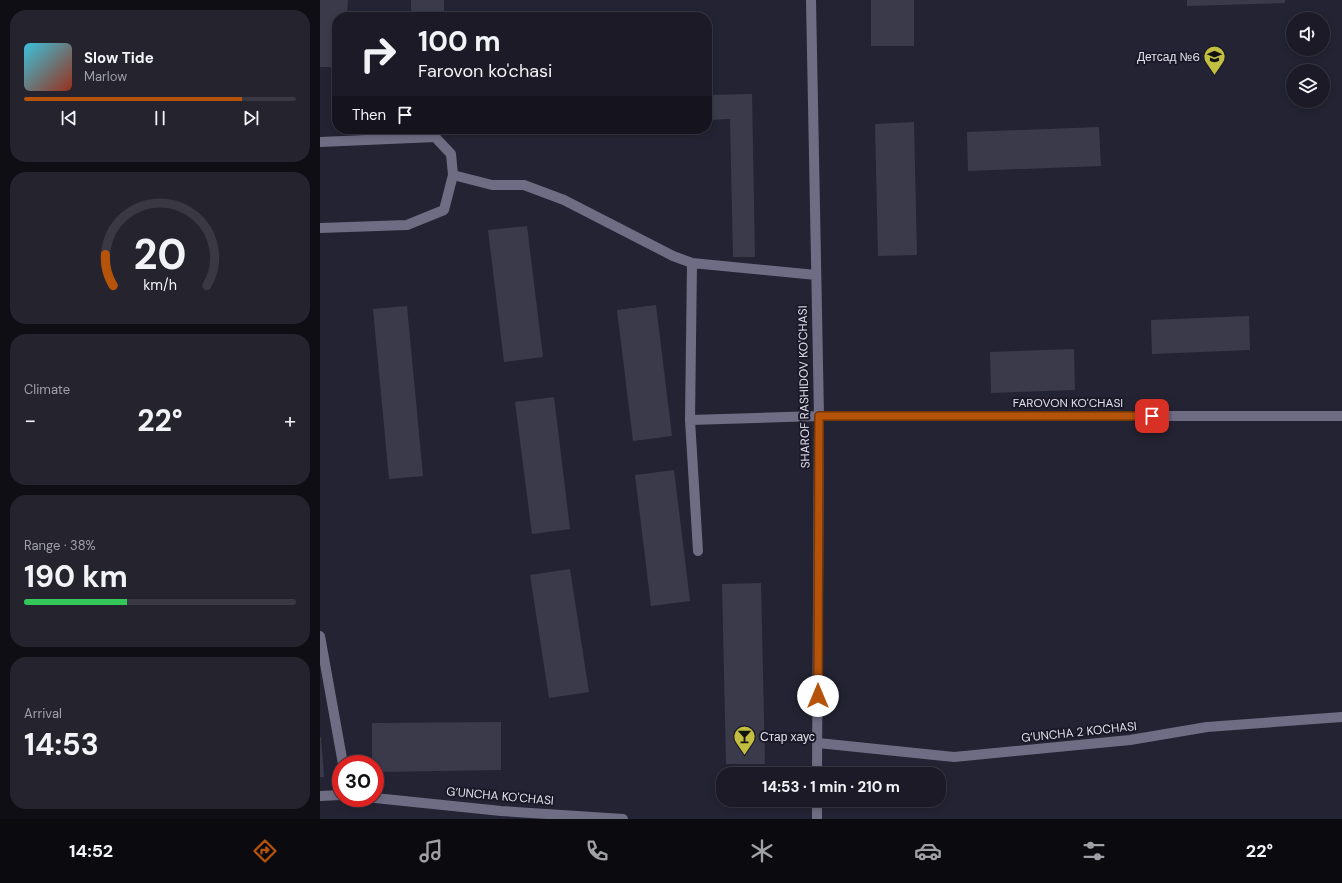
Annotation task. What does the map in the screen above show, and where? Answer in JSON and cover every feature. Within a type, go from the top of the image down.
[{"type":"street","name":"SHAROF RASHIDOV KO'CHASI","points":[[810,0],[819,416],[817,767]]},
{"type":"street","points":[[320,142],[436,137],[451,154],[453,175],[444,210],[429,216],[406,225],[320,228]]},
{"type":"street","points":[[453,175],[492,185],[524,185],[564,200],[673,256],[692,263],[816,275]]},
{"type":"street","points":[[692,263],[690,420],[698,551]]},
{"type":"street","name":"FAROVON KO'CHASI","points":[[690,420],[819,416],[1342,416]]},
{"type":"street","points":[[320,636],[340,755]]},
{"type":"street","name":"G‘UNCHA 2 KOCHASI","points":[[818,743],[954,757],[1130,740],[1207,727],[1342,717]]},
{"type":"street","points":[[320,796],[332,795]]},
{"type":"street","name":"G‘UNCHA KO'CHASI","points":[[384,799],[501,811],[623,819]]},
{"type":"street","points":[[816,819],[817,807]]},
{"type":"building","points":[[320,0],[348,0],[347,12],[332,12],[332,67],[320,67]]},
{"type":"building","points":[[411,0],[444,0],[444,12],[411,12]]},
{"type":"building","points":[[871,0],[914,0],[914,46],[871,46]]},
{"type":"building","points":[[1187,0],[1285,0],[1285,3],[1187,6]]},
{"type":"building","points":[[752,94],[755,257],[733,257],[730,119],[712,120],[712,95]]},
{"type":"building","points":[[914,122],[917,255],[878,256],[875,124]]},
{"type":"building","points":[[1099,127],[1101,166],[968,171],[967,132]]},
{"type":"building","points":[[527,226],[543,357],[504,362],[488,230]]},
{"type":"building","points":[[656,305],[672,436],[633,441],[617,310]]},
{"type":"building","points":[[407,306],[423,476],[389,479],[373,309]]},
{"type":"building","points":[[1249,316],[1250,350],[1152,354],[1151,320]]},
{"type":"building","points":[[1074,349],[1075,390],[991,393],[990,352]]},
{"type":"building","points":[[554,397],[570,529],[532,534],[515,402]]},
{"type":"building","points":[[674,470],[690,601],[651,606],[635,475]]},
{"type":"building","points":[[570,569],[589,692],[549,698],[530,575]]},
{"type":"building","points":[[761,583],[765,764],[726,764],[722,584]]},
{"type":"building","points":[[501,722],[501,770],[384,772],[384,755],[372,755],[372,723]]},
{"type":"building","points":[[321,737],[324,777],[320,777]]},
{"type":"place","name":"Детсад №6","points":[[1215,76]]},
{"type":"place","name":"Стар хаус","points":[[744,756]]},
{"type":"route","points":[[818,696],[819,416],[1152,416]]}]
